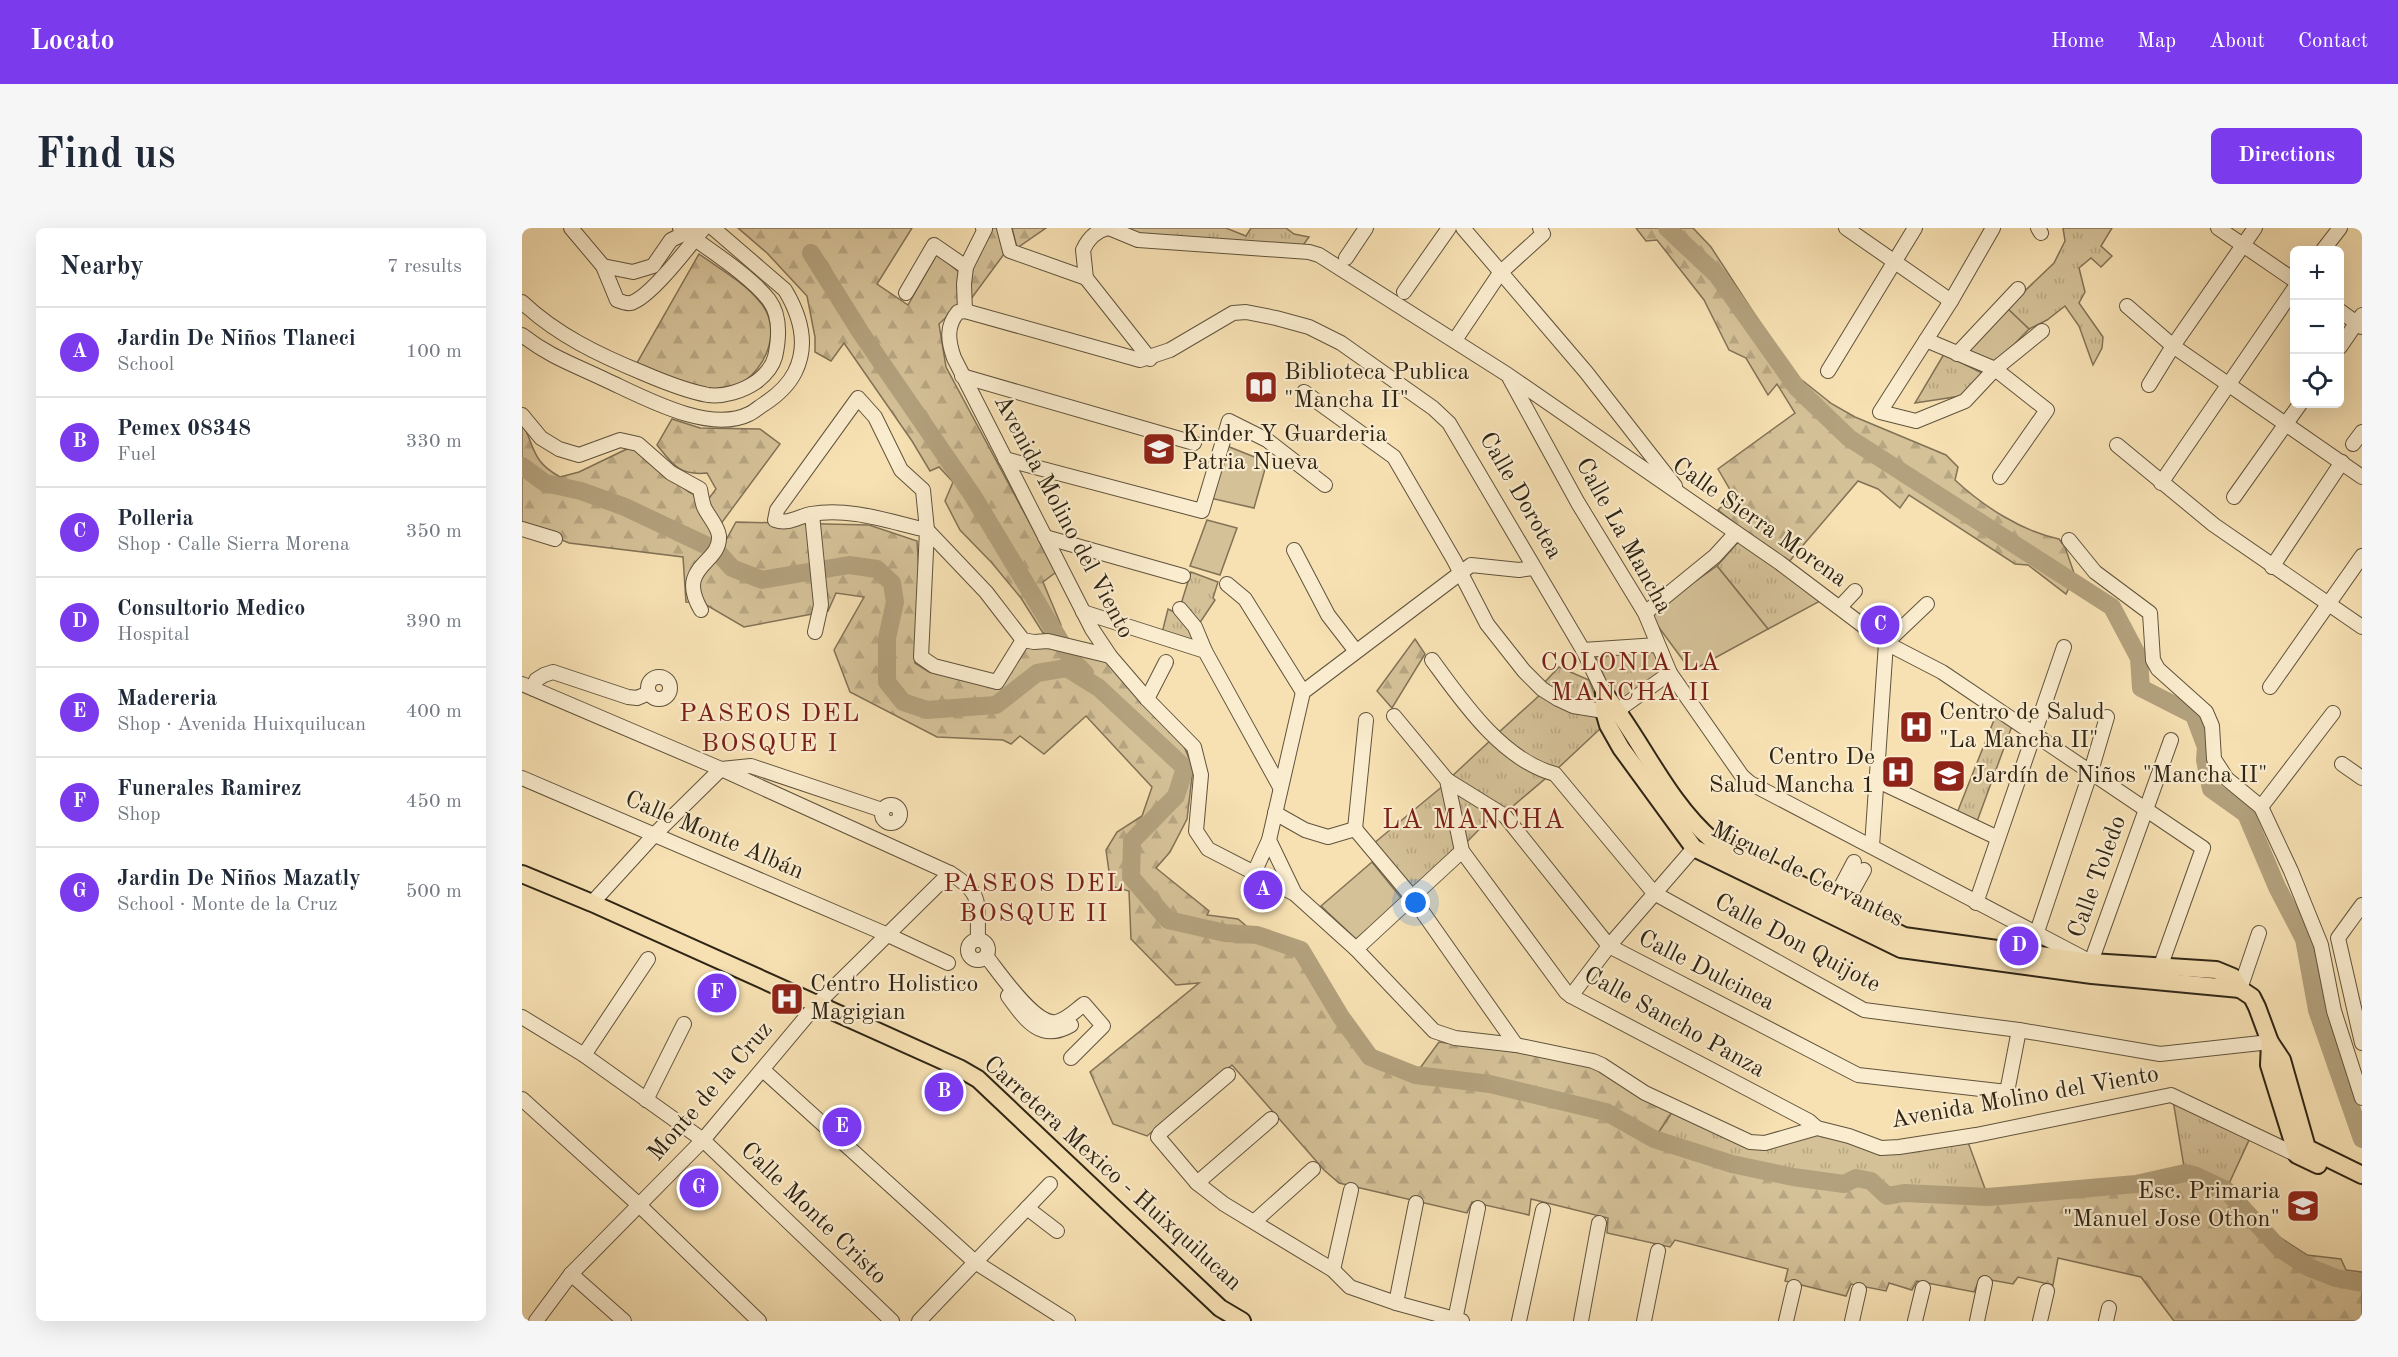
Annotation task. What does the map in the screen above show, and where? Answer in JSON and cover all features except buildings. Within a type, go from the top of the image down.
[{"type":"main road","name":"Calle Dorotea","points":[[1604,693],[1611,711]]},
{"type":"main road","name":"Miguel de Cervantes","points":[[1611,711],[1608,725],[1621,748],[1694,848],[1900,949],[2092,975],[2157,974]]},
{"type":"main road","points":[[1611,711],[1683,810],[1713,841],[1904,936],[2091,962],[2157,974],[2225,972],[2233,977],[2240,989],[2252,997],[2270,1042],[2282,1060],[2302,1152]]},
{"type":"main road","name":"Carretera Mexico - Huixquilucan","points":[[522,874],[817,1004],[959,1068],[978,1079],[1220,1308],[1242,1321]]},
{"type":"main road","name":"Avenida Molino del Viento","points":[[2302,1152],[2362,1175]]},
{"type":"main road","name":"Avenida Molino del Viento","points":[[2302,1152],[2362,1186]]},
{"type":"street","points":[[571,228],[603,266],[617,300],[625,303],[634,302],[662,279],[688,232]]},
{"type":"street","points":[[603,266],[633,272],[653,266],[671,240],[704,228]]},
{"type":"street","points":[[522,335],[561,361],[691,415],[724,420],[748,415],[789,385],[798,366],[803,344],[801,324],[793,302],[775,280],[713,228]]},
{"type":"street","points":[[983,228],[985,229],[966,267],[963,284],[965,311],[1132,358],[1150,359]]},
{"type":"street","points":[[1004,228],[1010,251],[1086,278],[1150,359]]},
{"type":"street","points":[[1086,278],[1083,250],[1093,235],[1107,228]]},
{"type":"street","name":"Calle Sierra Morena","points":[[1107,228],[1138,240],[1309,252],[1319,255],[1455,340],[1682,494],[1840,607],[1886,644],[1942,672],[2203,848],[2157,974]]},
{"type":"street","points":[[1346,258],[1366,228]]},
{"type":"street","points":[[1404,292],[1449,228]]},
{"type":"street","points":[[1463,228],[1586,372],[1682,494]]},
{"type":"street","points":[[1846,228],[1951,301]]},
{"type":"street","points":[[1828,371],[1915,228]]},
{"type":"street","points":[[1993,228],[1951,301],[1880,412],[1916,420],[1965,401],[1995,369],[2042,331]]},
{"type":"street","points":[[2218,228],[2290,277]]},
{"type":"street","points":[[2149,385],[2173,346],[2255,228]]},
{"type":"street","points":[[2326,246],[2340,228]]},
{"type":"street","points":[[1455,340],[1500,273],[1542,231]]},
{"type":"street","points":[[522,302],[562,334],[600,356],[674,386],[710,395],[731,393],[750,386],[764,376],[773,363],[778,344],[777,320],[770,302],[756,286],[688,232]]},
{"type":"street","points":[[906,293],[934,245],[966,267]]},
{"type":"street","points":[[653,266],[662,279]]},
{"type":"street","points":[[1957,354],[2018,289]]},
{"type":"street","points":[[2161,483],[2290,296]]},
{"type":"street","points":[[2127,306],[2173,346],[2362,477]]},
{"type":"street","name":"Avenida Molino del Viento","points":[[965,311],[958,312],[951,322],[949,338],[962,376],[1083,612],[1110,656],[1147,699],[1186,737],[1197,755],[1201,775],[1196,831],[1212,852],[1295,894],[1356,949],[1434,1031],[1455,1038],[1516,1045],[1602,1065],[1645,1093],[1750,1142],[1765,1143],[1817,1128],[1849,1136],[1881,1148],[1928,1144],[2171,1095],[2302,1152]]},
{"type":"street","name":"Calle Dorotea","points":[[1150,359],[1170,350],[1233,313],[1246,312],[1309,327],[1341,343],[1433,408],[1449,423],[1583,650],[1604,693]]},
{"type":"street","points":[[2344,313],[2360,322],[2344,342]]},
{"type":"street","points":[[1926,340],[1995,369],[2047,410],[2000,477]]},
{"type":"street","points":[[592,373],[600,356]]},
{"type":"street","name":"Calle La Mancha","points":[[1508,375],[1578,503],[1645,613],[1670,673],[1746,780],[2091,962]]},
{"type":"street","points":[[962,376],[1194,443]]},
{"type":"street","points":[[1304,392],[1394,457],[1487,624],[1524,671],[1542,688],[1573,706],[1611,711],[1670,673]]},
{"type":"street","points":[[1023,640],[997,682],[934,666],[921,657],[927,530],[923,490],[901,470],[875,417],[858,398],[777,510],[775,520],[786,522],[812,514],[852,513],[927,530],[986,592],[1023,640],[1048,641],[1110,656]]},
{"type":"street","points":[[2234,496],[2297,408]]},
{"type":"street","points":[[522,415],[542,438],[559,449],[579,455],[620,440],[638,444],[671,473],[699,489],[704,506],[719,533],[715,547],[698,570],[692,588],[694,598],[702,610]]},
{"type":"street","points":[[1005,459],[1202,511],[1229,421],[1267,440],[1325,485]]},
{"type":"street","points":[[2353,444],[2362,432]]},
{"type":"street","points":[[2116,445],[2161,483],[2272,567],[2362,627]]},
{"type":"street","points":[[2320,447],[2327,446],[2362,472]]},
{"type":"street","points":[[1632,462],[1647,450]]},
{"type":"street","points":[[2272,567],[2342,462]]},
{"type":"street","points":[[812,514],[820,605],[815,632]]},
{"type":"street","points":[[522,529],[555,539]]},
{"type":"street","points":[[1645,613],[1715,555],[1736,533]]},
{"type":"street","points":[[1045,537],[1183,576]]},
{"type":"street","points":[[2069,540],[2095,572],[2150,614],[2153,660],[2158,669],[2206,712],[2212,726],[2214,759],[2227,779],[2261,807],[2291,871],[2321,945],[2334,1011],[2362,1098]]},
{"type":"street","points":[[1294,550],[1328,615],[1355,650]]},
{"type":"street","points":[[2270,687],[2362,556]]},
{"type":"street","points":[[1254,873],[1269,840],[1303,692],[1355,650],[1471,565],[1520,570],[1533,568]]},
{"type":"street","points":[[1227,584],[1245,599],[1303,692]]},
{"type":"street","points":[[1840,607],[1855,591]]},
{"type":"street","points":[[1872,846],[1886,644],[1927,604]]},
{"type":"street","points":[[1180,609],[1195,627],[1205,651],[1280,787]]},
{"type":"street","points":[[1083,612],[1205,651]]},
{"type":"street","points":[[1583,650],[1657,645]]},
{"type":"street","points":[[1976,903],[2064,647]]},
{"type":"street","name":"Calle Don Quijote","points":[[1432,660],[1473,716],[1510,750],[1542,771],[1555,774],[1654,893],[1864,1010],[2019,1030],[2160,1054],[2270,1042]]},
{"type":"street","points":[[1147,699],[1166,662]]},
{"type":"street","points":[[649,693],[638,698],[628,697],[553,672],[536,680],[528,687],[721,769],[950,873],[973,890],[977,902],[978,939],[971,943],[968,950],[971,957],[982,958],[1028,1022],[1041,1030],[1056,1032],[1069,1026],[1089,1010],[1103,1026],[1071,1058]]},
{"type":"street","points":[[2261,807],[2333,712]]},
{"type":"street","points":[[1356,949],[1462,851],[1447,780],[1394,716]]},
{"type":"street","points":[[2037,932],[2107,717]]},
{"type":"street","points":[[1366,720],[1355,829],[1412,897],[1516,1045]]},
{"type":"street","name":"Calle Toledo","points":[[2091,962],[2171,740]]},
{"type":"street","points":[[2342,764],[2362,778]]},
{"type":"street","points":[[592,903],[655,834],[721,769],[751,766],[882,810]]},
{"type":"street","name":"Calle Monte Albán","points":[[522,778],[948,963]]},
{"type":"street","name":"Calle Dulcinea","points":[[1447,780],[1505,816],[1609,946],[1858,1075],[2007,1092],[2019,1030]]},
{"type":"street","points":[[1878,781],[1998,838]]},
{"type":"street","points":[[1275,813],[1305,830],[1328,837],[1355,829]]},
{"type":"street","points":[[1269,840],[1295,894]]},
{"type":"street","points":[[1571,996],[1609,946],[1694,848]]},
{"type":"street","name":"Calle Sancho Panza","points":[[1462,851],[1571,996],[1809,1121],[1817,1128]]},
{"type":"street","points":[[1839,903],[1859,866]]},
{"type":"street","name":"Monte de la Cruz","points":[[536,1321],[572,1274],[703,1140],[817,1004],[950,873]]},
{"type":"street","points":[[2362,905],[2338,938],[2362,1044]]},
{"type":"street","points":[[2240,989],[2259,933]]},
{"type":"street","points":[[584,1055],[648,959]]},
{"type":"street","name":"Calle Monte Cristo","points":[[522,1017],[584,1055],[703,1140],[892,1321]]},
{"type":"street","points":[[646,1100],[684,1024]]},
{"type":"street","points":[[763,1070],[975,1262],[1068,1321]]},
{"type":"street","points":[[1228,1075],[1158,1137],[1197,1184],[1224,1204],[1333,1270],[1350,1287],[1396,1303],[1458,1320],[1478,1208]]},
{"type":"street","points":[[522,1099],[639,1205],[759,1321]]},
{"type":"street","points":[[1197,1184],[1271,1119]]},
{"type":"street","points":[[1255,1221],[1313,1169]]},
{"type":"street","points":[[919,1321],[1050,1184]]},
{"type":"street","points":[[1333,1270],[1351,1190]]},
{"type":"street","points":[[1396,1303],[1416,1203]]},
{"type":"street","points":[[1027,1208],[1057,1231]]},
{"type":"street","points":[[1518,1321],[1543,1210]]},
{"type":"street","points":[[1581,1321],[1599,1223]]},
{"type":"street","points":[[1644,1321],[1658,1251]]},
{"type":"street","points":[[572,1274],[624,1321]]},
{"type":"street","points":[[1977,1321],[1985,1283]]},
{"type":"street","points":[[1786,1321],[1794,1287]]},
{"type":"street","points":[[1915,1321],[1923,1288]]},
{"type":"street","points":[[1852,1321],[1859,1290]]},
{"type":"street","points":[[2040,1321],[2046,1291]]},
{"type":"green space","points":[[738,228],[912,228],[877,284],[908,305],[937,254],[959,272],[958,306],[939,324],[946,367],[1056,572],[1043,582],[1061,625],[1043,633],[1021,598],[960,530],[945,501],[953,482],[939,467],[930,471],[844,343],[831,361],[815,352],[815,337],[807,296],[767,253]]},
{"type":"green space","points":[[987,228],[1000,228],[1007,250],[968,303],[968,282]]},
{"type":"green space","points":[[1012,228],[1046,228],[1017,248]]},
{"type":"green space","points":[[1116,228],[1226,228],[1246,236],[1251,228],[1286,228],[1294,234],[1309,237],[1301,248],[1136,236]]},
{"type":"green space","points":[[1636,228],[1693,228],[1711,247],[1793,373],[1832,404],[1855,417],[1946,455],[1958,467],[1955,480],[1978,499],[2017,524],[2059,539],[2065,547],[2075,576],[2066,594],[2028,565],[2015,564],[1909,495],[1900,508],[1878,489],[1858,481],[1787,564],[1718,510],[1733,495],[1718,469],[1795,413],[1777,384],[1768,395],[1746,358],[1729,350],[1704,300],[1657,240],[1646,241]]},
{"type":"green space","points":[[2063,228],[2112,228],[2101,246],[2112,256],[2101,267],[2091,258],[2079,268],[2085,292],[2079,303],[2103,337],[2102,348],[2093,365],[2079,326],[2065,306],[2047,320],[2029,329],[2007,308],[2054,263],[2065,241]]},
{"type":"green space","points":[[699,254],[747,288],[760,302],[768,316],[771,331],[769,347],[753,374],[740,384],[726,389],[710,390],[691,386],[637,363]]},
{"type":"green space","points":[[2007,308],[2029,329],[1994,365],[1965,354]]},
{"type":"green space","points":[[1944,354],[1984,374],[1961,396],[1915,403]]},
{"type":"green space","points":[[672,419],[700,428],[760,429],[780,444],[714,533],[721,549],[736,522],[869,525],[917,541],[920,591],[915,663],[929,672],[1000,684],[1023,648],[1047,646],[1105,661],[1183,744],[1193,768],[1187,819],[1170,852],[1156,868],[1209,911],[1207,915],[1238,919],[1257,935],[1301,950],[1341,1017],[1370,1057],[1415,1075],[1439,1042],[1540,1055],[1599,1069],[1674,1109],[1654,1139],[1732,1164],[1844,1184],[1863,1179],[1872,1183],[1887,1196],[1904,1193],[1988,1197],[2133,1184],[2185,1173],[2194,1175],[2226,1190],[2270,1231],[2307,1255],[2341,1259],[2346,1270],[2362,1272],[2362,1321],[2174,1321],[2141,1277],[2058,1258],[2053,1285],[2018,1277],[2013,1284],[1980,1278],[1974,1292],[1917,1281],[1912,1290],[1889,1283],[1886,1291],[1851,1284],[1846,1296],[1785,1281],[1788,1269],[1675,1240],[1670,1247],[1607,1233],[1608,1218],[1531,1199],[1529,1215],[1472,1202],[1467,1213],[1339,1183],[1324,1170],[1232,1065],[1147,1136],[1113,1124],[1090,1072],[1199,983],[1176,985],[1131,939],[1129,891],[1111,886],[1106,850],[1117,832],[1142,816],[1152,787],[1086,716],[1044,754],[1020,736],[1011,744],[1003,740],[937,737],[850,692],[834,650],[864,597],[836,593],[828,611],[744,627],[703,603],[686,602],[683,557],[569,543],[522,523],[522,422],[539,459],[560,477],[579,472],[631,447],[689,492],[707,501],[716,489],[707,473],[690,473],[678,468],[657,445]]},
{"type":"green space","points":[[1227,446],[1267,462],[1254,508],[1210,498]]},
{"type":"green space","points":[[1207,520],[1237,528],[1220,575],[1190,566]]},
{"type":"green space","points":[[1741,539],[1822,600],[1768,629],[1717,566]]},
{"type":"green space","points":[[1717,566],[1768,629],[1691,671],[1649,614]]},
{"type":"green space","points":[[1191,572],[1218,582],[1213,598],[1215,600],[1199,624],[1181,604]]},
{"type":"green space","points":[[1168,609],[1188,624],[1199,645],[1162,633]]},
{"type":"green space","points":[[1415,639],[1425,654],[1392,708],[1377,691]]},
{"type":"green space","points":[[1654,647],[1663,669],[1650,682],[1620,701],[1611,693],[1594,653]]},
{"type":"green space","points":[[1559,667],[1589,680],[1597,701],[1575,700],[1542,685]]},
{"type":"green space","points":[[1542,693],[1602,716],[1602,727],[1556,770],[1544,768],[1497,734]]},
{"type":"green space","points":[[1996,715],[2012,726],[1975,827],[1955,818]]},
{"type":"green space","points":[[1493,738],[1525,766],[1546,778],[1506,812],[1450,778]]},
{"type":"green space","points":[[1444,785],[1458,850],[1413,892],[1373,844]]},
{"type":"green space","points":[[1451,785],[1497,811],[1464,845]]},
{"type":"green space","points":[[1372,862],[1402,899],[1356,939],[1321,906]]},
{"type":"green space","points":[[2173,1100],[2250,1138],[2226,1190],[2185,1173]]},
{"type":"green space","points":[[1674,1109],[1754,1147],[1820,1133],[1885,1154],[1968,1142],[1988,1197],[1904,1193],[1887,1196],[1871,1181],[1856,1178],[1844,1184],[1793,1177],[1732,1164],[1654,1139]]},
{"type":"waterway","points":[[1667,228],[1717,275],[1797,388],[1849,438],[2112,607],[2139,658],[2141,688],[2194,715],[2206,747],[2205,760],[2211,789],[2246,814],[2277,887],[2304,939],[2317,1010],[2362,1139]]},
{"type":"waterway","points":[[811,253],[861,333],[973,496],[1071,659],[1085,673]]},
{"type":"waterway","points":[[522,466],[545,483],[581,491],[625,507],[716,550],[732,568],[762,580],[849,565],[877,569],[892,583],[895,602],[887,638],[887,682],[903,702],[927,710],[996,705],[1037,673],[1067,668],[1099,688],[1185,768],[1176,796],[1132,841],[1131,877],[1168,920],[1225,933],[1257,935],[1301,950],[1341,1017],[1370,1057],[1415,1075],[1490,1084],[1606,1112],[1654,1139],[1732,1164],[1793,1177],[1844,1184],[1856,1178],[1871,1181],[1887,1196],[1904,1193],[1988,1197],[2136,1184],[2185,1173],[2194,1175],[2226,1190],[2279,1248],[2308,1267],[2336,1278],[2362,1283]]},
{"type":"place","name":"Biblioteca Publica \"Mancha II\"","points":[[1261,387]]},
{"type":"place","name":"Kinder Y Guarderia Patria Nueva","points":[[1159,449]]},
{"type":"place","name":"Polleria","points":[[1880,625]]},
{"type":"place","name":"Centro de Salud \"La Mancha II\"","points":[[1916,727]]},
{"type":"place","name":"Centro De Salud Mancha 1","points":[[1898,772]]},
{"type":"place","name":"Jardín de Niños \"Mancha II\"","points":[[1949,776]]},
{"type":"place","name":"Jardin De Niños Tlaneci","points":[[1263,890]]},
{"type":"place","name":"Consultorio Medico","points":[[2019,946]]},
{"type":"place","name":"Funerales Ramirez","points":[[717,993]]},
{"type":"place","name":"Centro Holistico Magigian","points":[[787,999]]},
{"type":"place","name":"Pemex 08348","points":[[944,1092]]},
{"type":"place","name":"Madereria","points":[[842,1127]]},
{"type":"place","name":"Jardin De Niños Mazatly","points":[[699,1188]]},
{"type":"place","name":"Esc. Primaria \"Manuel Jose Othon\"","points":[[2303,1206]]},
{"type":"district","name":"COLONIA LA MANCHA II","points":[[1631,678]]},
{"type":"district","name":"PASEOS DEL BOSQUE I","points":[[770,729]]},
{"type":"district","name":"LA MANCHA","points":[[1474,820]]},
{"type":"district","name":"PASEOS DEL BOSQUE II","points":[[1034,899]]}]
